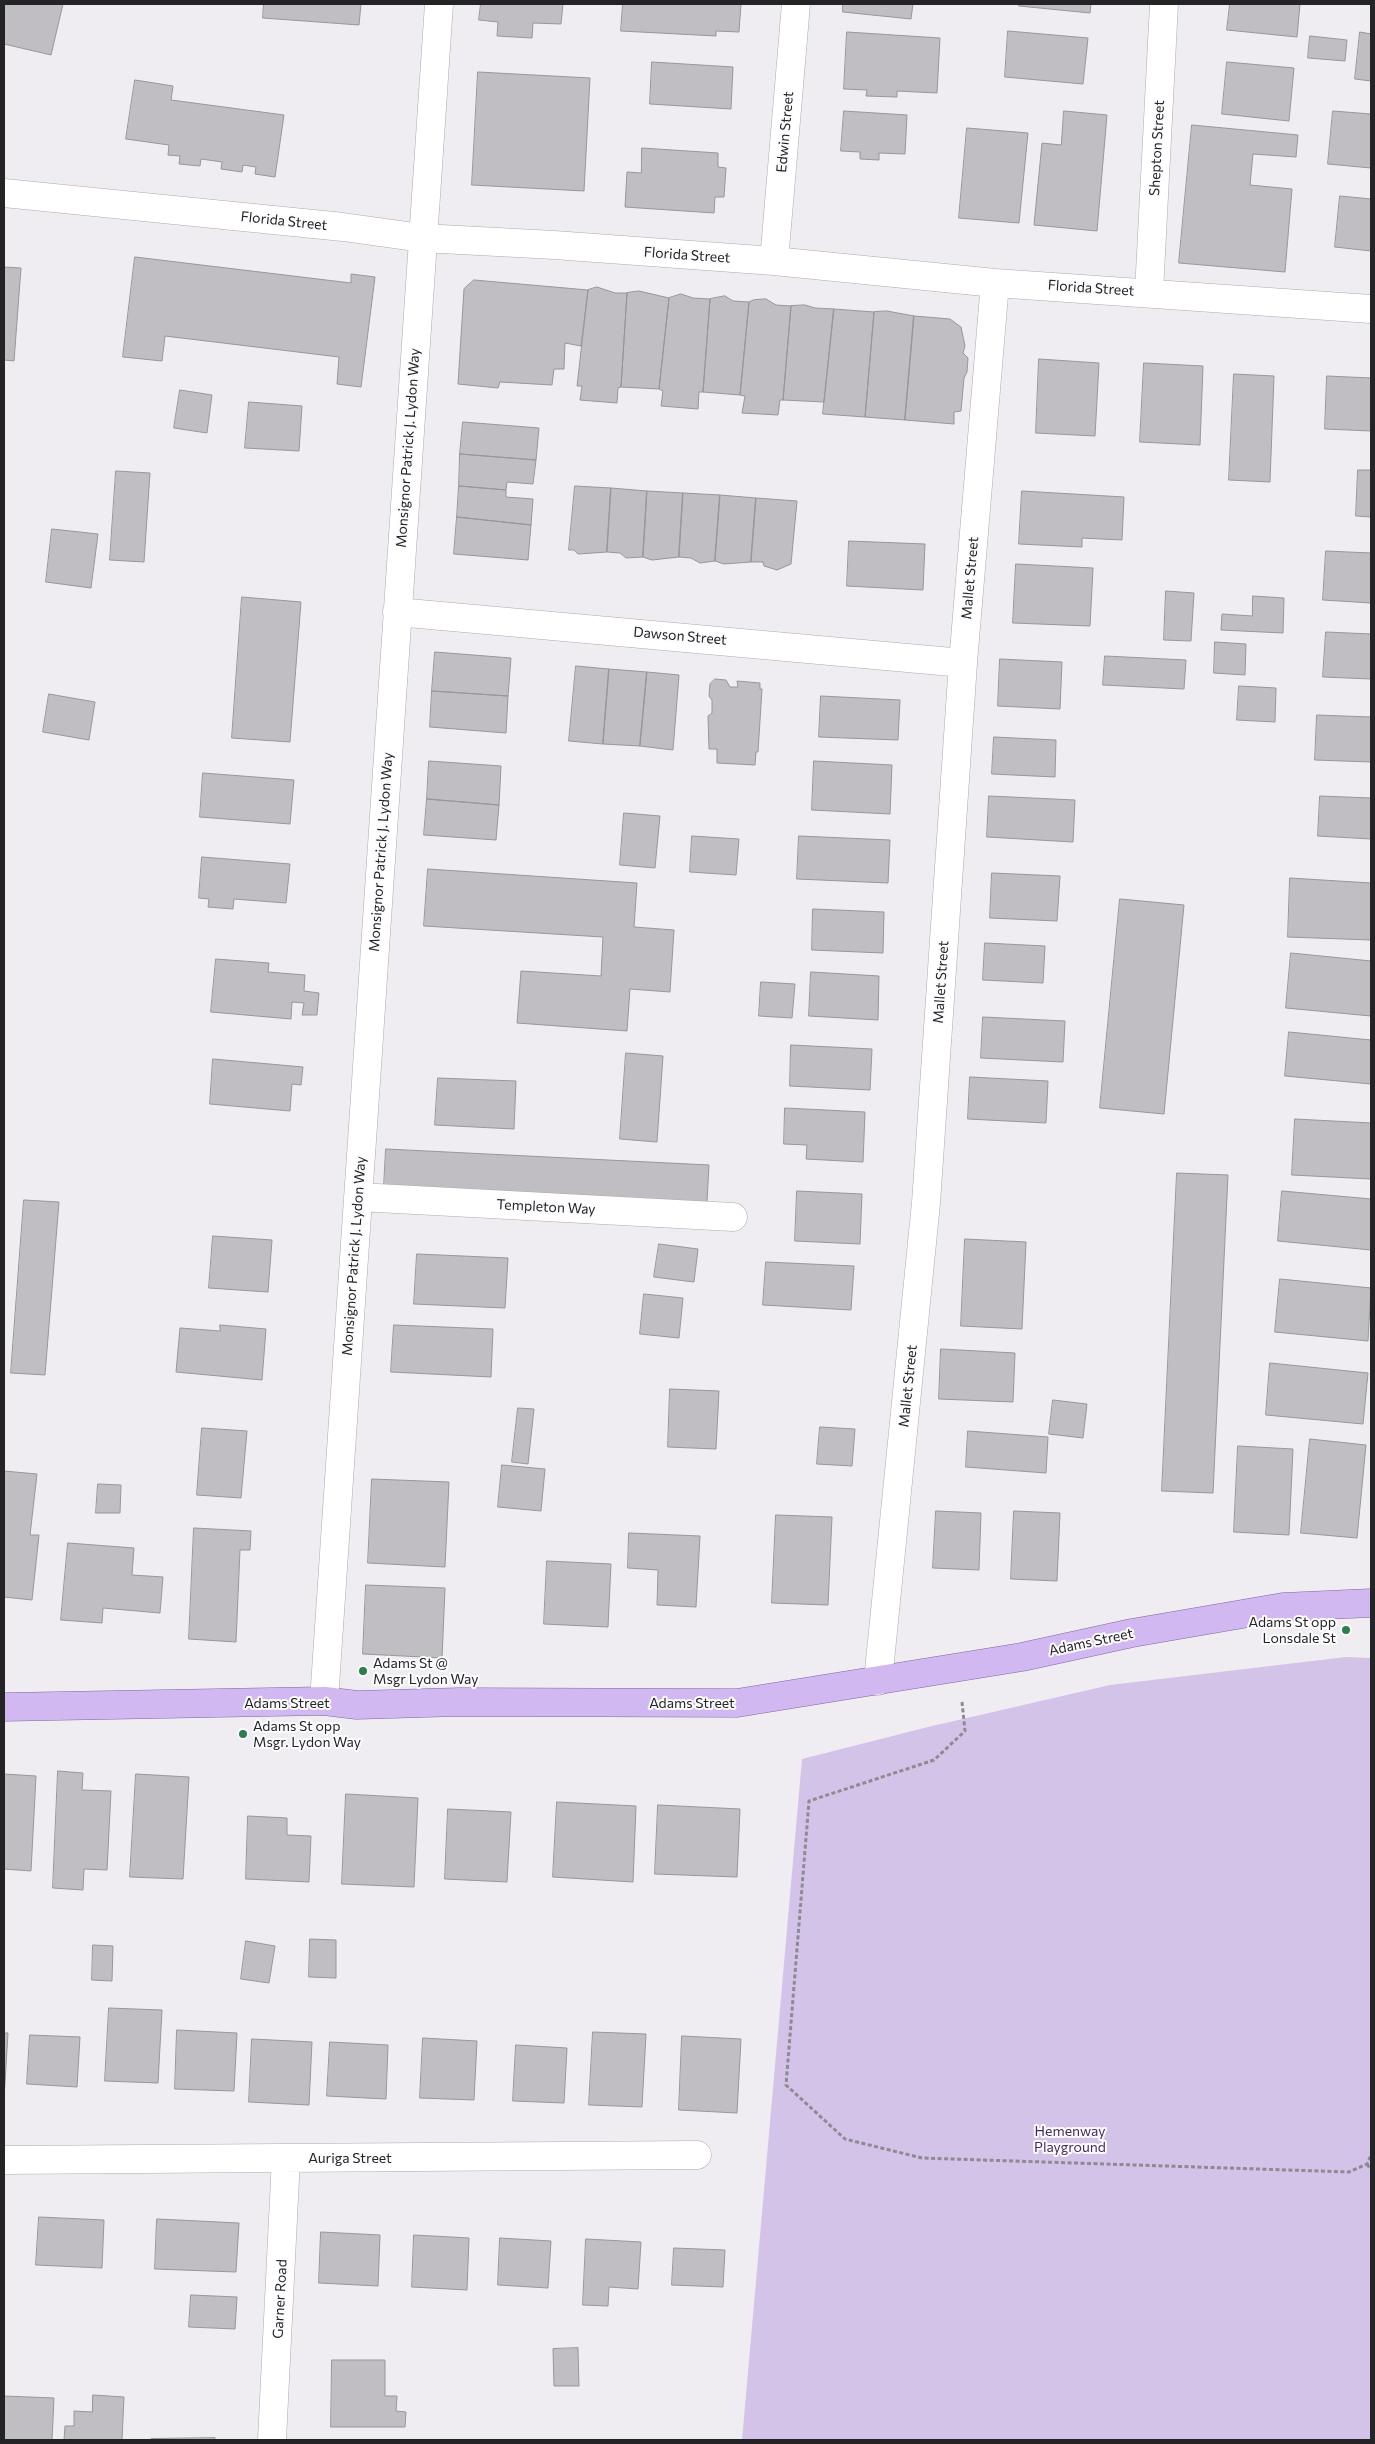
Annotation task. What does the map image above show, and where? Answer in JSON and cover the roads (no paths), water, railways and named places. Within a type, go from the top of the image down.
[{"type":"main road","name":"Adams Street","points":[[4,1707],[324,1701],[357,1705],[459,1702],[738,1703],[1022,1657],[1132,1633],[1283,1607],[1371,1602]]},
{"type":"street","name":"Monsignor Patrick J. Lydon Way","points":[[324,1701],[422,238],[440,4]]},
{"type":"street","name":"Edwin Street","points":[[774,261],[796,4]]},
{"type":"street","name":"Shepton Street","points":[[1149,292],[1164,4]]},
{"type":"street","name":"Florida Street","points":[[4,193],[343,227],[422,238],[554,245],[774,261],[995,282],[1371,309]]},
{"type":"street","name":"Mallet Street","points":[[878,1681],[926,1203],[963,663],[995,282]]},
{"type":"street","name":"Dawson Street","points":[[397,612],[963,663]]},
{"type":"street","name":"Templeton Way","points":[[358,1196],[733,1217]]},
{"type":"street","name":"Auriga Street","points":[[4,2160],[697,2155]]},
{"type":"street","name":"Garner Road","points":[[272,2440],[286,2158]]},
{"type":"place","name":"Adams St opp Lonsdale St","points":[[1346,1630]]},
{"type":"place","name":"Adams St @ Msgr Lydon Way","points":[[363,1671]]},
{"type":"place","name":"Adams St opp Msgr. Lydon Way","points":[[243,1734]]},
{"type":"park label","name":"Hemenway Playground","points":[[1070,2140]]}]
